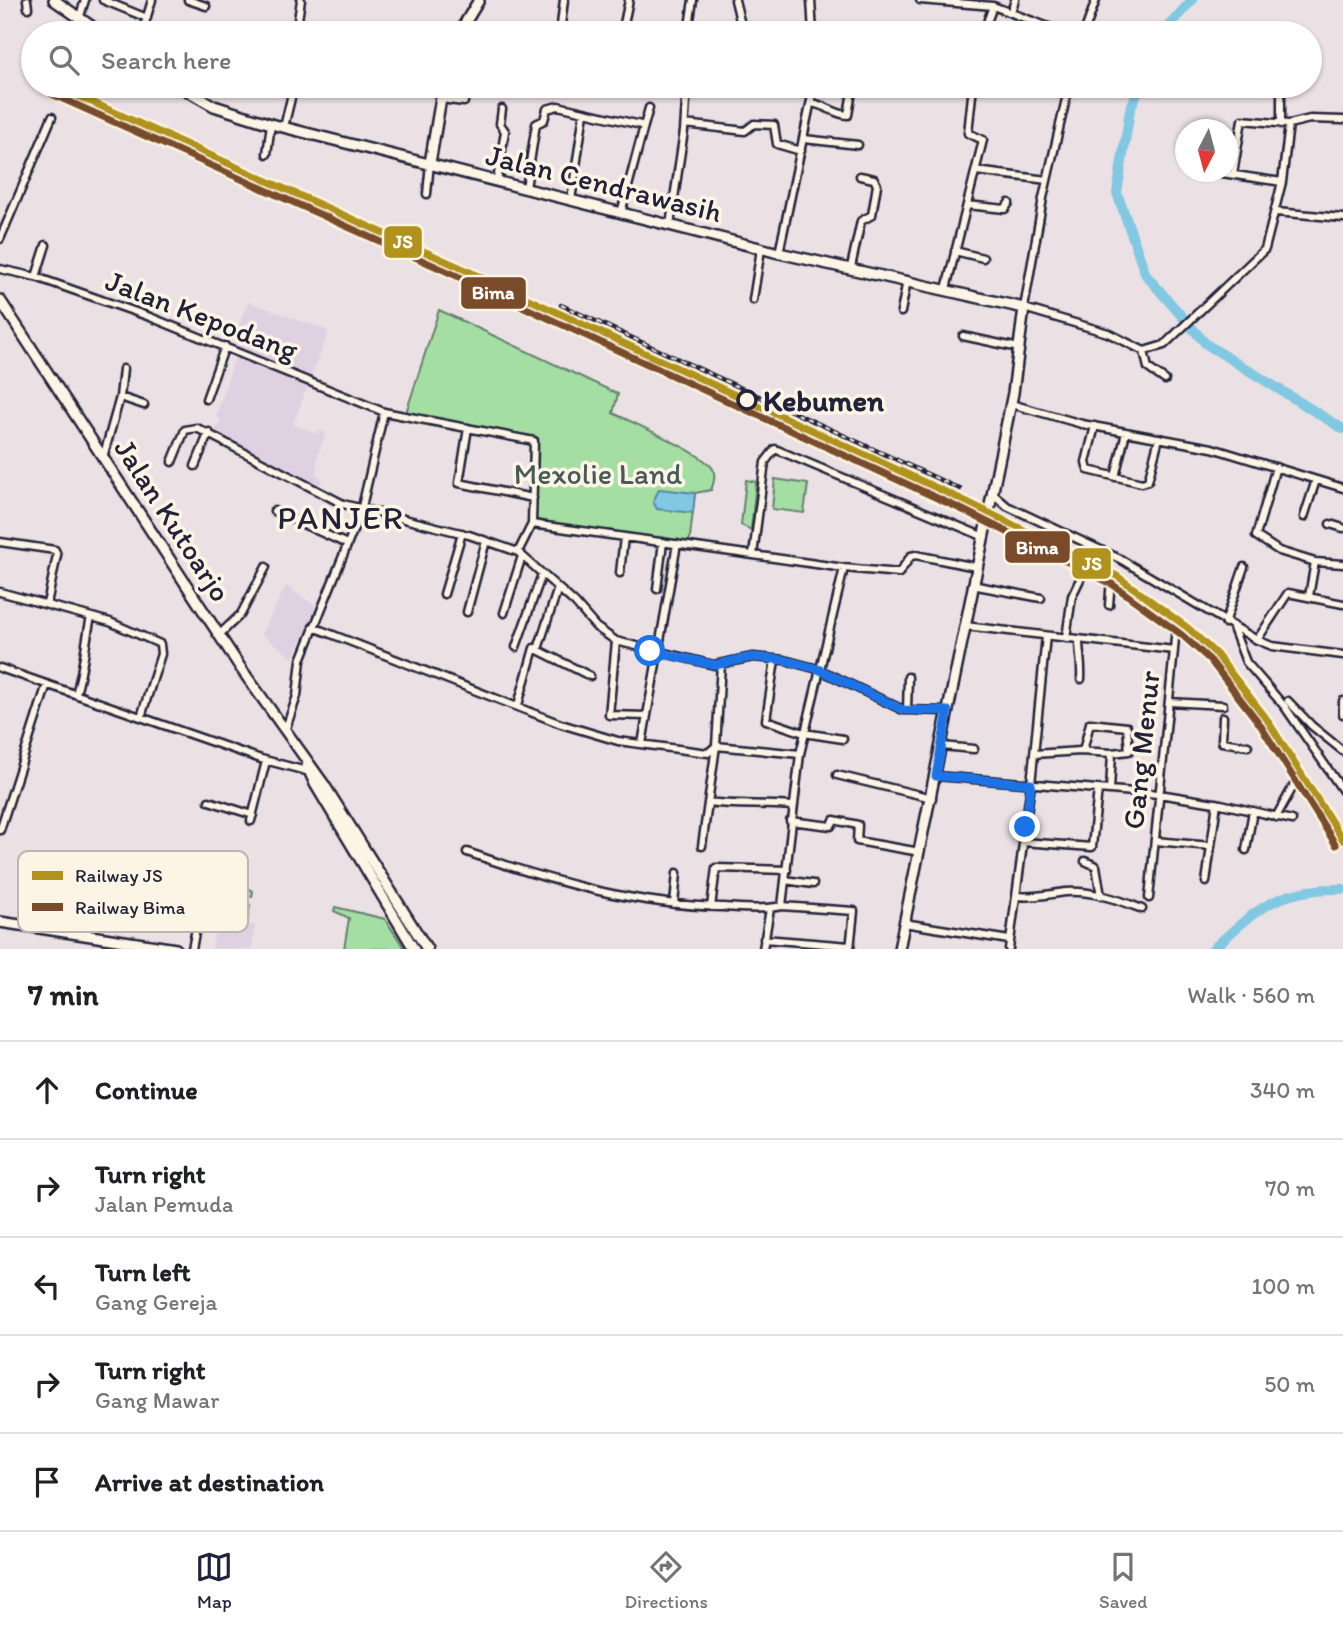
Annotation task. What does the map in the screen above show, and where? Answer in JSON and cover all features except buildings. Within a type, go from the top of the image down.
[{"type":"main road","points":[[54,0],[82,21]]},
{"type":"main road","points":[[466,21],[479,0]]},
{"type":"main road","name":"Jalan Cendrawasih","points":[[200,98],[214,106],[271,124],[761,249],[851,267],[1024,308]]},
{"type":"main road","points":[[430,163],[440,99]]},
{"type":"main road","name":"Jalan Kutoarjo","points":[[0,300],[219,635],[286,728],[310,769]]},
{"type":"main road","points":[[899,949],[1011,404],[1024,308]]},
{"type":"main road","points":[[310,769],[426,947],[414,949],[310,769]]},
{"type":"main road","points":[[0,922],[18,925]]},
{"type":"main road","points":[[67,932],[176,949]]},
{"type":"street","points":[[79,19],[85,0]]},
{"type":"street","points":[[103,0],[147,18]]},
{"type":"street","points":[[146,21],[152,0]]},
{"type":"street","points":[[188,0],[206,6]]},
{"type":"street","points":[[298,20],[301,0]]},
{"type":"street","points":[[561,21],[564,0]]},
{"type":"street","points":[[625,21],[629,0]]},
{"type":"street","points":[[690,21],[693,0]]},
{"type":"street","points":[[735,0],[740,21]]},
{"type":"street","points":[[811,0],[812,21]]},
{"type":"street","points":[[920,0],[993,6],[1034,21]]},
{"type":"street","points":[[1011,12],[1015,0]]},
{"type":"street","points":[[1088,21],[1096,0]]},
{"type":"street","points":[[988,21],[993,6]]},
{"type":"street","points":[[284,127],[291,98]]},
{"type":"street","points":[[670,225],[686,98]]},
{"type":"street","points":[[779,253],[812,98]]},
{"type":"street","points":[[811,103],[826,106],[834,113],[848,115],[851,98]]},
{"type":"street","points":[[946,289],[983,140],[968,134],[972,98]]},
{"type":"street","points":[[1066,98],[1047,180],[1024,308],[1108,333],[1144,351],[1164,345],[1263,252],[1282,182],[1285,124],[1282,98]]},
{"type":"street","points":[[440,99],[464,102]]},
{"type":"street","points":[[526,188],[536,124],[544,120],[547,109],[558,107],[644,125]]},
{"type":"street","points":[[621,213],[649,107]]},
{"type":"street","points":[[497,181],[505,131],[500,124],[502,109]]},
{"type":"street","points":[[571,200],[584,113]]},
{"type":"street","points":[[0,239],[52,117]]},
{"type":"street","points":[[1238,144],[1241,121],[1285,124],[1310,119],[1343,120]]},
{"type":"street","points":[[267,154],[271,124]]},
{"type":"street","points":[[685,124],[745,131],[754,124],[775,125],[777,144],[801,151]]},
{"type":"street","points":[[804,139],[858,145]]},
{"type":"street","points":[[427,194],[430,163]]},
{"type":"street","points":[[976,171],[1047,180]]},
{"type":"street","points":[[1238,175],[1282,182]]},
{"type":"street","points":[[851,267],[861,221],[872,215],[877,185],[874,178],[860,176]]},
{"type":"street","points":[[967,205],[1005,209],[1009,203]]},
{"type":"street","points":[[1276,212],[1343,218]]},
{"type":"street","points":[[36,277],[46,246]]},
{"type":"street","points":[[753,300],[761,249]]},
{"type":"street","points":[[956,251],[983,258]]},
{"type":"street","name":"Jalan Kepodang","points":[[0,269],[36,277],[225,346],[384,412],[536,442],[533,498]]},
{"type":"street","points":[[901,312],[907,280]]},
{"type":"street","points":[[963,336],[1019,348]]},
{"type":"street","points":[[206,399],[225,346]]},
{"type":"street","points":[[1144,351],[1148,368],[1165,380]]},
{"type":"street","points":[[103,458],[120,397],[123,369]]},
{"type":"street","points":[[120,397],[144,405]]},
{"type":"street","points":[[1011,404],[1095,426],[1212,448],[1343,488]]},
{"type":"street","points":[[286,728],[297,696],[301,660],[361,511],[384,412]]},
{"type":"street","points":[[1095,426],[1085,465],[1091,471],[1115,477],[1147,482],[1159,438]]},
{"type":"street","points":[[172,462],[185,430],[189,427],[209,432],[343,504],[361,511],[461,533],[520,554],[596,627],[616,641],[658,653],[721,664],[739,658],[775,660],[818,669],[890,706],[907,710],[948,711]]},
{"type":"street","points":[[459,483],[468,428]]},
{"type":"street","points":[[195,466],[209,432]]},
{"type":"street","points":[[1115,477],[1126,432]]},
{"type":"street","points":[[752,555],[765,462],[775,449],[982,536]]},
{"type":"street","points":[[1276,467],[1256,536],[1279,551],[1315,562],[1343,564]]},
{"type":"street","points":[[1304,517],[1316,480]]},
{"type":"street","points":[[450,481],[533,498],[532,524],[520,554],[504,612]]},
{"type":"street","points":[[992,493],[1007,506],[1120,559],[1257,640],[1272,646],[1343,655]]},
{"type":"street","points":[[274,511],[347,544]]},
{"type":"street","points":[[985,522],[1121,583]]},
{"type":"street","points":[[532,524],[844,568],[899,573],[911,556],[916,555],[976,567]]},
{"type":"street","points":[[1329,524],[1343,528]]},
{"type":"street","points":[[444,594],[461,533]]},
{"type":"street","points":[[620,573],[624,537]]},
{"type":"street","points":[[467,612],[486,541]]},
{"type":"street","points":[[0,542],[55,550],[57,555],[47,604]]},
{"type":"street","points":[[657,589],[663,542]]},
{"type":"street","points":[[642,744],[677,544]]},
{"type":"street","points":[[1309,596],[1315,562]]},
{"type":"street","points":[[219,635],[241,614],[266,567]]},
{"type":"street","points":[[1066,638],[1072,596],[1086,567]]},
{"type":"street","points":[[1225,623],[1244,567]]},
{"type":"street","points":[[782,906],[800,754],[844,568]]},
{"type":"street","points":[[516,647],[542,574]]},
{"type":"street","points":[[1109,604],[1111,579]]},
{"type":"street","points":[[972,586],[1041,598]]},
{"type":"street","points":[[538,649],[558,588]]},
{"type":"street","points":[[0,592],[110,622],[163,648],[141,717]]},
{"type":"street","points":[[1257,640],[1288,593],[1343,604]]},
{"type":"street","points":[[76,694],[86,657],[84,648],[91,617]]},
{"type":"street","points":[[1174,650],[1176,625]]},
{"type":"street","name":"Gang Menur","points":[[965,626],[1174,650],[1149,898]]},
{"type":"street","points":[[313,627],[561,724],[642,744],[708,753],[716,746],[800,754]]},
{"type":"street","points":[[1233,628],[1246,662],[1292,711],[1343,750]]},
{"type":"street","points":[[1009,949],[1031,784],[1046,636]]},
{"type":"street","points":[[1079,640],[1079,659],[1083,663],[1081,679]]},
{"type":"street","points":[[616,641],[609,715],[646,716]]},
{"type":"street","points":[[518,705],[533,648],[590,676]]},
{"type":"street","points":[[775,660],[766,720],[804,733],[843,739]]},
{"type":"street","points":[[702,846],[716,746],[721,664]]},
{"type":"street","points":[[0,668],[46,688],[76,694],[266,761],[310,769]]},
{"type":"street","points":[[907,710],[908,677]]},
{"type":"street","points":[[0,830],[46,688]]},
{"type":"street","points":[[1288,701],[1343,791]]},
{"type":"street","points":[[1343,701],[1343,714]]},
{"type":"street","points":[[1169,702],[1223,705]]},
{"type":"street","points":[[1223,717],[1222,743],[1248,746]]},
{"type":"street","points":[[1034,754],[1129,751],[1127,727],[1090,723],[1083,751]]},
{"type":"street","points":[[942,746],[974,749]]},
{"type":"street","points":[[1110,790],[1112,753]]},
{"type":"street","points":[[209,801],[252,818],[266,761]]},
{"type":"street","points":[[836,775],[932,798]]},
{"type":"street","points":[[936,776],[1160,794],[1217,803],[1292,820]]},
{"type":"street","points":[[1276,817],[1294,785]]},
{"type":"street","points":[[1023,842],[1091,847],[1098,789]]},
{"type":"street","points":[[709,802],[746,807],[792,806]]},
{"type":"street","points":[[1206,882],[1217,803]]},
{"type":"street","points":[[1246,850],[1253,811]]},
{"type":"street","points":[[790,821],[832,826],[834,820],[858,825],[857,841],[919,852]]},
{"type":"street","points":[[1155,841],[1211,846]]},
{"type":"street","points":[[467,852],[535,876],[627,898],[710,907],[851,909],[854,913],[850,948],[764,939]]},
{"type":"street","points":[[1085,861],[1096,866],[1101,897]]},
{"type":"street","points":[[710,907],[716,868],[787,870]]},
{"type":"street","points":[[674,904],[677,873]]},
{"type":"street","points":[[785,880],[813,884]]},
{"type":"street","points":[[1017,896],[1042,898],[1069,892],[1101,897],[1142,909]]},
{"type":"street","points":[[763,949],[770,909]]},
{"type":"street","points":[[904,923],[1009,940]]},
{"type":"shaded area","points":[[248,302],[329,331],[293,424],[316,434],[318,430],[326,433],[318,454],[316,475],[321,477],[321,482],[316,490],[286,480],[260,464],[243,446],[214,432],[221,421],[216,416],[237,351],[234,349],[238,337],[236,332]]},
{"type":"shaded area","points":[[286,586],[318,607],[293,658],[261,634]]},
{"type":"shaded area","points":[[248,925],[255,925],[252,949],[212,949],[215,932],[248,932]]},
{"type":"green space","name":"Mexolie Land","points":[[439,310],[618,394],[613,413],[683,447],[707,463],[713,469],[714,482],[711,490],[695,493],[689,546],[532,524],[538,440],[405,416]]},
{"type":"green space","points":[[775,479],[808,484],[804,513],[772,509]]},
{"type":"green space","points":[[746,480],[756,482],[751,530],[741,525]]},
{"type":"green space","points":[[248,888],[253,891],[252,897],[248,896]]},
{"type":"green space","points":[[335,907],[385,919],[405,949],[344,949],[349,918],[334,911]]},
{"type":"water","points":[[659,489],[695,493],[693,513],[657,509],[653,502]]},
{"type":"waterway","points":[[1173,21],[1192,0]]},
{"type":"waterway","points":[[1135,98],[1130,110],[1117,193],[1146,275],[1206,344],[1343,429]]},
{"type":"waterway","points":[[1213,949],[1257,911],[1286,896],[1321,889],[1343,889]]},
{"type":"railway","points":[[561,305],[960,489]]},
{"type":"rail line","name":"Bima","points":[[61,98],[455,275],[963,510],[1112,584],[1182,635],[1210,660],[1259,723],[1336,845]]},
{"type":"rail line","name":"JS","points":[[83,98],[459,267],[967,502],[1117,576],[1188,628],[1216,654],[1266,718],[1343,840]]},
{"type":"place","name":"Kebumen","points":[[747,400]]},
{"type":"district","name":"PANJER","points":[[341,517]]},
{"type":"route","points":[[650,651],[715,665],[752,657],[784,660],[818,669],[890,706],[903,710],[948,711],[936,776],[1031,784],[1025,827]]}]
